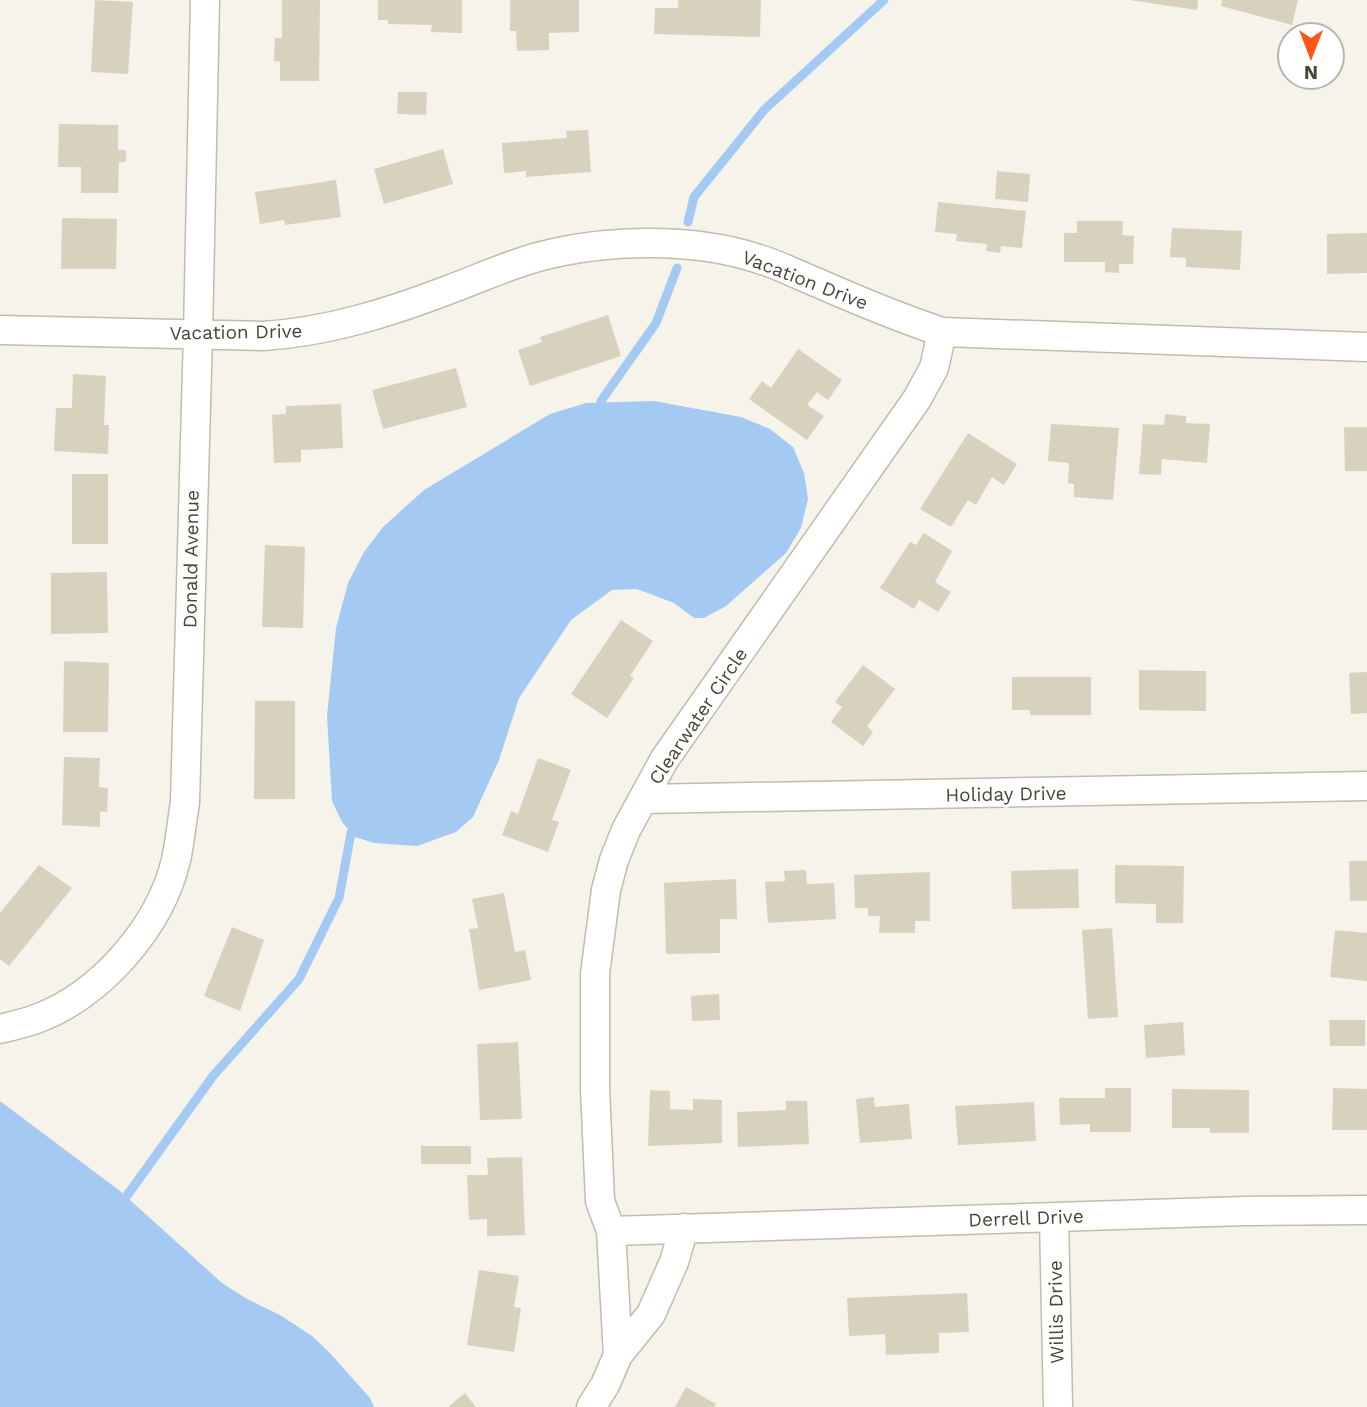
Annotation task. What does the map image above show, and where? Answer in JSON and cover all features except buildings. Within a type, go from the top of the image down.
[{"type":"street","name":"Donald Avenue","points":[[0,1029],[37,1019],[74,998],[106,975],[126,956],[165,891],[176,860],[185,802],[205,0]]},
{"type":"street","name":"Vacation Drive","points":[[0,330],[263,336],[300,333],[344,324],[424,300],[536,257],[584,247],[661,243],[720,250],[760,259],[900,318],[942,332],[1367,347]]},
{"type":"street","name":"Clearwater Circle","points":[[611,1231],[600,1201],[595,1089],[596,974],[604,902],[614,860],[626,830],[664,760],[917,400],[934,368],[942,332]]},
{"type":"street","name":"Holiday Drive","points":[[644,799],[1367,786]]},
{"type":"street","name":"Derrell Drive","points":[[611,1231],[1367,1210]]},
{"type":"street","name":"Willis Drive","points":[[1054,1217],[1058,1407]]},
{"type":"street","points":[[591,1407],[606,1385],[618,1355],[651,1314],[674,1262],[684,1228]]},
{"type":"street","points":[[611,1231],[618,1355]]},
{"type":"water","points":[[654,401],[741,417],[770,429],[793,447],[804,473],[808,499],[801,528],[786,553],[726,606],[704,618],[694,618],[674,603],[637,589],[612,590],[571,620],[519,698],[499,760],[473,817],[456,832],[417,846],[374,843],[355,837],[342,822],[332,801],[327,716],[336,628],[348,583],[364,552],[383,527],[424,490],[550,414],[586,403]]},
{"type":"water","points":[[0,1101],[120,1191],[222,1283],[312,1336],[370,1398],[374,1407],[0,1407]]},
{"type":"waterway","points":[[688,222],[694,197],[764,110],[884,0]]},
{"type":"waterway","points":[[601,401],[656,323],[677,268]]},
{"type":"waterway","points":[[126,1197],[213,1076],[299,979],[339,898],[351,833]]}]
